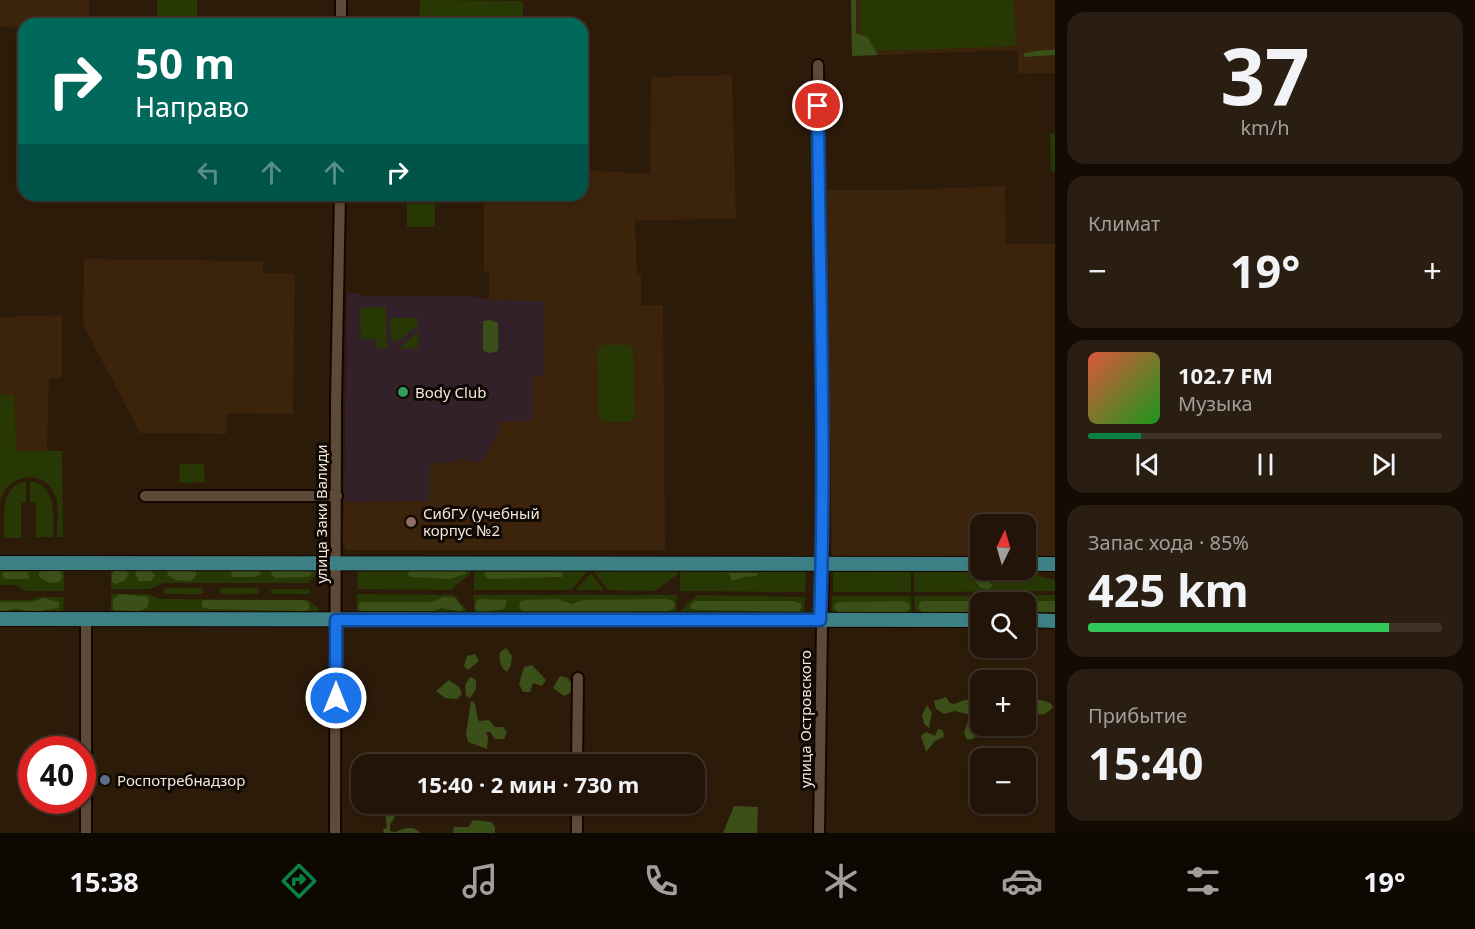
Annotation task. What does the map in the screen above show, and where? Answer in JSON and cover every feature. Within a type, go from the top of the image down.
[{"type":"main road","points":[[0,563],[970,564]]},
{"type":"main road","points":[[1036,564],[1055,564]]},
{"type":"main road","points":[[0,619],[970,620]]},
{"type":"main road","points":[[1036,620],[1055,621]]},
{"type":"street","points":[[341,0],[341,18]]},
{"type":"street","name":"улица Островского","points":[[818,66],[822,564],[819,833]]},
{"type":"street","name":"улица Заки Валиди","points":[[335,833],[340,201]]},
{"type":"street","points":[[145,496],[336,496]]},
{"type":"street","points":[[86,620],[86,833]]},
{"type":"street","points":[[577,754],[578,678]]},
{"type":"street","points":[[577,814],[577,833]]},
{"type":"shaded area","points":[[0,0],[89,0],[89,18],[18,18],[18,28],[0,27]]},
{"type":"shaded area","points":[[851,0],[1055,0],[1055,73],[1018,74],[1018,50],[852,56]]},
{"type":"shaded area","points":[[732,75],[736,219],[635,220],[637,273],[641,274],[641,305],[663,305],[665,550],[346,550],[342,541],[344,502],[429,501],[430,463],[456,462],[457,459],[480,463],[500,432],[499,422],[532,421],[532,376],[544,375],[545,301],[489,300],[489,271],[484,271],[484,201],[588,201],[588,170],[650,174],[651,77]]},
{"type":"shaded area","points":[[1005,186],[1006,244],[1055,244],[1055,561],[1036,561],[1036,514],[970,514],[970,562],[832,558],[827,190]]},
{"type":"shaded area","points":[[84,259],[263,261],[263,273],[295,274],[293,414],[227,413],[226,434],[140,433],[83,324]]},
{"type":"shaded area","points":[[347,292],[366,296],[471,296],[489,300],[545,301],[544,375],[532,376],[532,421],[500,432],[480,463],[457,459],[430,501],[344,502]]},
{"type":"shaded area","points":[[62,315],[62,378],[49,378],[47,451],[0,451],[0,317]]},
{"type":"green space","points":[[157,0],[197,0],[197,18],[157,18]]},
{"type":"green space","points":[[420,0],[523,1],[523,18],[419,18]]},
{"type":"green space","points":[[851,0],[856,0],[856,33],[867,37],[878,55],[852,56]]},
{"type":"green space","points":[[860,0],[1014,0],[1016,46],[861,52]]},
{"type":"green space","points":[[1055,50],[1055,55],[1024,57],[1024,53]]},
{"type":"green space","points":[[1050,134],[1055,134],[1055,171],[1051,172]]},
{"type":"green space","points":[[407,201],[435,201],[435,227],[407,227]]},
{"type":"green space","points":[[386,307],[387,348],[377,349],[376,339],[361,339],[360,308]]},
{"type":"green space","points":[[390,318],[418,318],[418,325],[400,340],[391,341]]},
{"type":"green space","points":[[490,320],[498,323],[498,351],[490,353],[483,351],[483,321]]},
{"type":"green space","points":[[418,331],[418,348],[399,349]]},
{"type":"green space","points":[[601,345],[629,345],[633,350],[635,417],[631,422],[602,422],[599,419],[597,350]]},
{"type":"green space","points":[[0,395],[14,395],[16,451],[62,451],[63,537],[57,537],[57,500],[50,486],[42,480],[25,478],[17,480],[9,485],[0,502]]},
{"type":"green space","points":[[179,464],[204,464],[205,482],[180,483]]},
{"type":"green space","points":[[26,481],[26,502],[21,503],[21,538],[4,538],[4,512],[8,496],[18,484]]},
{"type":"green space","points":[[30,481],[39,484],[50,496],[53,511],[53,537],[36,537],[36,502],[30,502]]},
{"type":"green space","points":[[111,569],[317,569],[317,574],[308,583],[164,583],[149,589],[111,589]]},
{"type":"green space","points":[[358,569],[470,569],[470,574],[451,590],[357,589]]},
{"type":"green space","points":[[474,569],[589,570],[571,590],[474,590]],"holes":[[[486,572],[556,572],[556,578]]]},
{"type":"green space","points":[[0,570],[64,570],[64,591],[26,591],[16,585],[0,585]]},
{"type":"green space","points":[[272,570],[307,570],[313,573],[308,577],[276,578],[271,574]]},
{"type":"green space","points":[[592,570],[677,570],[677,575],[655,591],[608,590]]},
{"type":"green space","points":[[60,571],[63,577],[59,582],[50,583],[39,577],[39,572]]},
{"type":"green space","points":[[114,571],[126,571],[129,574],[124,581],[116,584],[112,582]]},
{"type":"green space","points":[[137,571],[151,571],[155,575],[151,581],[139,581],[135,574]]},
{"type":"green space","points":[[168,571],[194,571],[197,574],[191,581],[176,580],[167,575]]},
{"type":"green space","points":[[232,571],[259,571],[262,574],[255,577],[231,577]]},
{"type":"green space","points":[[410,571],[465,571],[466,574],[450,579],[411,577],[407,574]]},
{"type":"green space","points":[[680,571],[806,571],[805,592],[680,591]]},
{"type":"green space","points":[[911,571],[911,592],[833,592],[833,572]]},
{"type":"green space","points":[[914,571],[970,571],[970,580],[1036,580],[1036,571],[1055,571],[1039,572],[1038,576],[1055,580],[1055,591],[914,592]]},
{"type":"green space","points":[[4,572],[27,572],[30,577],[4,579],[2,574]]},
{"type":"green space","points":[[485,572],[563,573],[562,577],[489,579],[484,575]]},
{"type":"green space","points":[[591,573],[604,590],[575,590]]},
{"type":"green space","points":[[729,573],[758,573],[756,576],[732,581]]},
{"type":"green space","points":[[977,580],[989,580],[992,586],[989,589],[981,588],[976,583]]},
{"type":"green space","points":[[165,588],[201,588],[204,591],[201,594],[165,594],[163,591]]},
{"type":"green space","points":[[221,588],[257,588],[260,591],[257,594],[221,594],[219,591]]},
{"type":"green space","points":[[272,589],[308,589],[311,592],[308,594],[272,594],[270,592]]},
{"type":"green space","points":[[111,594],[148,594],[159,599],[308,600],[318,608],[318,613],[111,613]]},
{"type":"green space","points":[[120,594],[148,597],[147,608],[139,611],[113,610],[113,599]]},
{"type":"green space","points":[[357,594],[454,595],[470,614],[357,613]],"holes":[[[367,602],[432,602],[460,612],[441,608]]]},
{"type":"green space","points":[[474,595],[677,595],[676,613],[474,614]],"holes":[[[558,599],[572,604],[583,600],[673,609],[669,611],[526,612],[522,601]]]},
{"type":"green space","points":[[697,595],[805,597],[804,615],[680,614],[680,611]]},
{"type":"green space","points":[[1036,595],[1055,595],[1055,601],[1036,601]]},
{"type":"green space","points":[[832,596],[911,596],[912,615],[832,615]]},
{"type":"green space","points":[[914,596],[970,596],[970,601],[924,601],[970,610],[970,615],[915,615]]},
{"type":"green space","points":[[36,597],[64,597],[63,614],[0,614],[0,612],[14,609],[48,610],[60,602],[44,598],[31,602],[0,602],[0,600],[33,600]]},
{"type":"green space","points":[[444,597],[455,598],[463,608],[462,612],[441,608],[434,611],[365,611],[359,610],[358,605],[362,602],[432,602]]},
{"type":"green space","points":[[44,598],[60,602],[58,608],[36,612],[15,609],[0,612],[0,602],[31,602]]},
{"type":"green space","points":[[480,599],[507,601],[504,609],[479,613],[475,608],[476,601]]},
{"type":"green space","points":[[558,599],[572,604],[583,600],[666,599],[673,601],[675,605],[669,611],[526,612],[519,607],[520,602],[524,600]]},
{"type":"green space","points":[[204,600],[301,600],[308,602],[310,609],[306,611],[208,609],[202,607]]},
{"type":"green space","points":[[694,601],[793,601],[802,604],[798,612],[697,610],[691,609],[690,606]]},
{"type":"green space","points":[[905,601],[909,604],[910,609],[904,613],[839,613],[834,608],[834,605],[839,602]]},
{"type":"green space","points":[[970,601],[970,612],[922,612],[918,608],[920,602]]},
{"type":"green space","points":[[1036,601],[1055,601],[1055,612],[1036,612]]},
{"type":"green space","points":[[506,648],[512,656],[507,672],[501,666],[500,658],[500,652]]},
{"type":"green space","points":[[475,654],[479,661],[468,670],[464,666],[467,656]]},
{"type":"green space","points":[[532,665],[546,680],[542,686],[533,683],[530,692],[523,692],[519,684],[524,667]]},
{"type":"green space","points":[[560,676],[568,678],[572,684],[572,692],[564,696],[553,688]]},
{"type":"green space","points":[[470,677],[476,680],[476,689],[470,698],[466,696],[465,685]]},
{"type":"green space","points":[[449,680],[459,687],[462,694],[457,699],[445,698],[436,691]]},
{"type":"green space","points":[[946,697],[950,703],[954,704],[970,700],[970,715],[955,711],[944,714],[936,709],[934,701]]},
{"type":"green space","points":[[1036,700],[1050,703],[1053,707],[1047,713],[1036,713]]},
{"type":"green space","points":[[471,701],[475,704],[479,721],[489,720],[495,727],[503,727],[507,732],[504,739],[495,739],[490,732],[486,732],[487,749],[468,742],[466,734]]},
{"type":"green space","points":[[927,705],[932,713],[929,728],[924,724],[922,715]]},
{"type":"green space","points":[[970,715],[970,736],[976,736],[967,740],[964,733]]},
{"type":"green space","points":[[938,729],[943,730],[944,737],[935,741],[926,752],[921,736],[926,732],[935,736]]},
{"type":"green space","points":[[734,806],[758,807],[757,833],[723,833]]},
{"type":"green space","points":[[385,814],[396,814],[390,824],[390,831],[412,828],[420,833],[384,833],[383,829],[387,828]]},
{"type":"green space","points":[[473,820],[491,822],[495,827],[495,833],[453,833],[454,827],[469,827]]},
{"type":"place","name":"Body Club","points":[[403,392]]},
{"type":"place","name":"СибГУ (учебный корпус №2","points":[[411,522]]},
{"type":"place","name":"Роспотребнадзор","points":[[105,780]]},
{"type":"route","points":[[336,698],[336,620],[820,620],[823,555],[818,106]]}]
